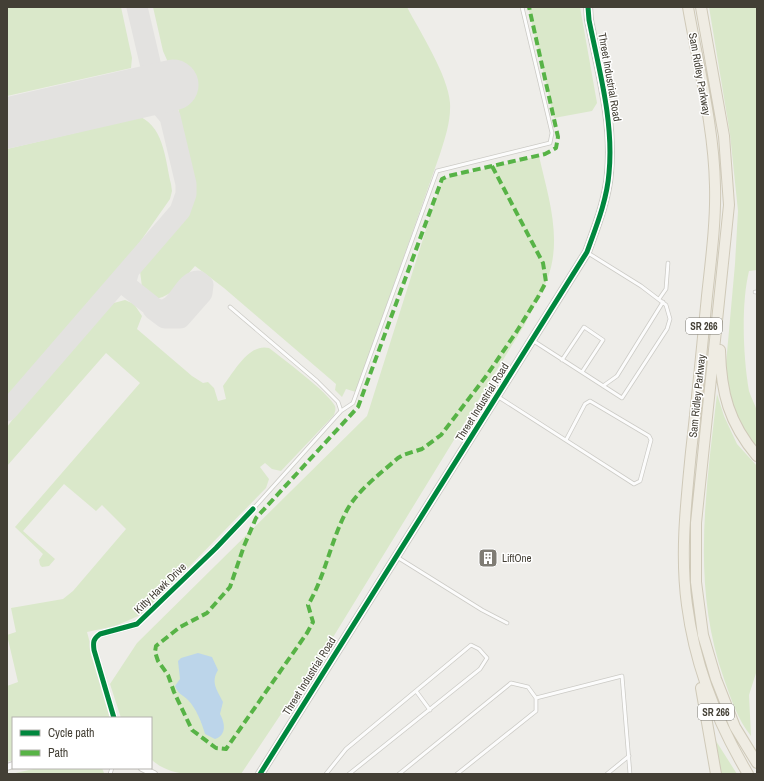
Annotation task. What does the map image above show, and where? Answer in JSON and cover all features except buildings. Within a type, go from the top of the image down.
[{"type":"main road","name":"Sam Ridley Parkway","points":[[688,7],[711,140],[715,186],[713,237],[685,525],[683,560],[686,605],[694,645],[707,691],[722,728],[748,774]]},
{"type":"main road","name":"Sam Ridley Parkway","points":[[702,7],[724,136],[729,205],[696,524],[696,582],[703,635],[716,679],[735,727],[757,763]]},
{"type":"main road","points":[[719,310],[721,379],[729,412],[743,440],[757,456]]},
{"type":"main road","points":[[694,645],[716,774]]},
{"type":"street","name":"Threet Industrial Road","points":[[260,774],[587,252],[600,217],[610,174],[608,117],[589,20],[588,7]]},
{"type":"street","name":"Kitty Hawk Drive","points":[[114,717],[94,650],[95,638],[109,632],[137,624],[174,591],[253,509]]},
{"type":"street","points":[[144,769],[154,774]]},
{"type":"lane","points":[[253,509],[341,411],[353,403],[437,171],[550,143],[552,133],[522,7]]},
{"type":"lane","points":[[532,340],[622,398],[667,329],[670,319],[666,305],[663,302],[641,286],[587,252]]},
{"type":"lane","points":[[659,299],[666,289],[668,263]]},
{"type":"lane","points":[[603,386],[617,376],[663,302]]},
{"type":"lane","points":[[230,307],[317,381],[338,402],[341,411]]},
{"type":"lane","points":[[562,360],[584,327],[603,340],[582,372]]},
{"type":"lane","points":[[497,396],[634,484],[640,482],[651,440],[649,436],[590,400],[585,404],[566,440]]},
{"type":"lane","points":[[396,556],[482,610],[507,623]]},
{"type":"lane","points":[[326,774],[346,749],[471,646],[479,649],[487,658],[480,669],[349,774]]},
{"type":"lane","points":[[536,698],[622,676],[630,774]]},
{"type":"lane","points":[[399,774],[511,683],[528,687],[536,698],[536,711],[457,774]]},
{"type":"lane","points":[[416,691],[430,710]]},
{"type":"lane","points":[[607,774],[629,756]]},
{"type":"green space","points":[[7,7],[121,7],[132,58],[131,68],[7,96]]},
{"type":"green space","points":[[153,7],[407,7],[433,54],[448,92],[450,116],[440,154],[356,392],[346,389],[342,397],[335,390],[336,384],[224,288],[195,266],[174,290],[163,297],[156,299],[142,287],[140,271],[191,209],[195,193],[195,182],[167,60],[163,51]]},
{"type":"green space","points":[[528,7],[580,7],[597,103],[592,111],[554,118]]},
{"type":"green space","points":[[709,7],[757,7],[757,270],[749,271],[746,284],[744,347],[749,391],[758,415],[757,451],[741,430],[730,404],[725,375],[738,211],[730,134]]},
{"type":"green space","points":[[135,115],[145,119],[152,126],[162,143],[172,191],[170,199],[135,249],[7,397],[7,149],[79,132],[86,130],[86,126]]},
{"type":"green space","points":[[539,156],[550,202],[554,233],[552,265],[545,286],[525,324],[324,652],[241,774],[193,775],[170,771],[152,760],[152,717],[121,717],[110,684],[137,643],[367,416],[442,179]]},
{"type":"green space","points":[[125,300],[134,304],[142,316],[137,329],[192,376],[203,383],[208,382],[214,388],[218,401],[226,399],[223,386],[243,360],[255,350],[269,348],[324,393],[335,406],[335,411],[334,415],[281,471],[272,469],[265,463],[260,467],[269,479],[266,488],[143,614],[115,626],[87,632],[110,717],[12,717],[12,760],[7,762],[7,686],[18,682],[7,635],[16,632],[11,608],[63,599],[73,591],[126,529],[102,505],[96,511],[64,484],[23,531],[55,559],[49,566],[42,567],[40,565],[39,560],[43,554],[15,527],[140,383],[106,353],[7,466],[7,427],[27,400],[110,304]]},
{"type":"green space","points":[[717,394],[724,416],[737,444],[757,466],[757,670],[749,695],[751,736],[746,730],[732,702],[724,679],[714,644],[707,608],[704,573],[704,538],[709,466]]},
{"type":"green space","points":[[716,741],[737,774],[721,774]]},
{"type":"green space","points":[[34,769],[102,769],[104,773],[11,774]]},
{"type":"water","points":[[198,653],[212,657],[218,670],[215,683],[223,702],[220,714],[224,728],[222,735],[215,739],[205,734],[194,707],[179,693],[175,686],[180,679],[178,661],[181,658]]},
{"type":"taxiway","points":[[7,411],[180,211],[186,194],[186,184],[170,117],[160,105],[137,7]]},
{"type":"taxiway","points":[[129,270],[126,281],[128,287],[157,310],[164,310],[170,307],[193,282],[198,281],[203,285],[202,293],[180,318],[165,318],[153,309]]},
{"type":"runway","points":[[7,123],[173,85]]},
{"type":"marked path","points":[[492,166],[543,263],[546,282],[517,331],[487,375],[441,435],[422,449],[398,458],[368,484],[349,506],[335,537],[319,583],[308,605],[313,622],[307,633],[226,749],[216,748],[192,730],[174,692],[168,675],[158,661],[155,652],[156,646],[180,627],[207,613],[230,587],[244,546],[256,518],[358,407],[442,179],[448,176],[545,154],[556,148],[558,137],[529,7]]},
{"type":"cycle path","points":[[260,774],[587,252],[601,213],[606,193],[610,154],[608,115],[589,20],[588,7]]},
{"type":"cycle path","points":[[114,717],[94,650],[96,637],[100,634],[137,624],[216,548],[253,509]]},
{"type":"place","name":"LiftOne","points":[[488,558]]}]
